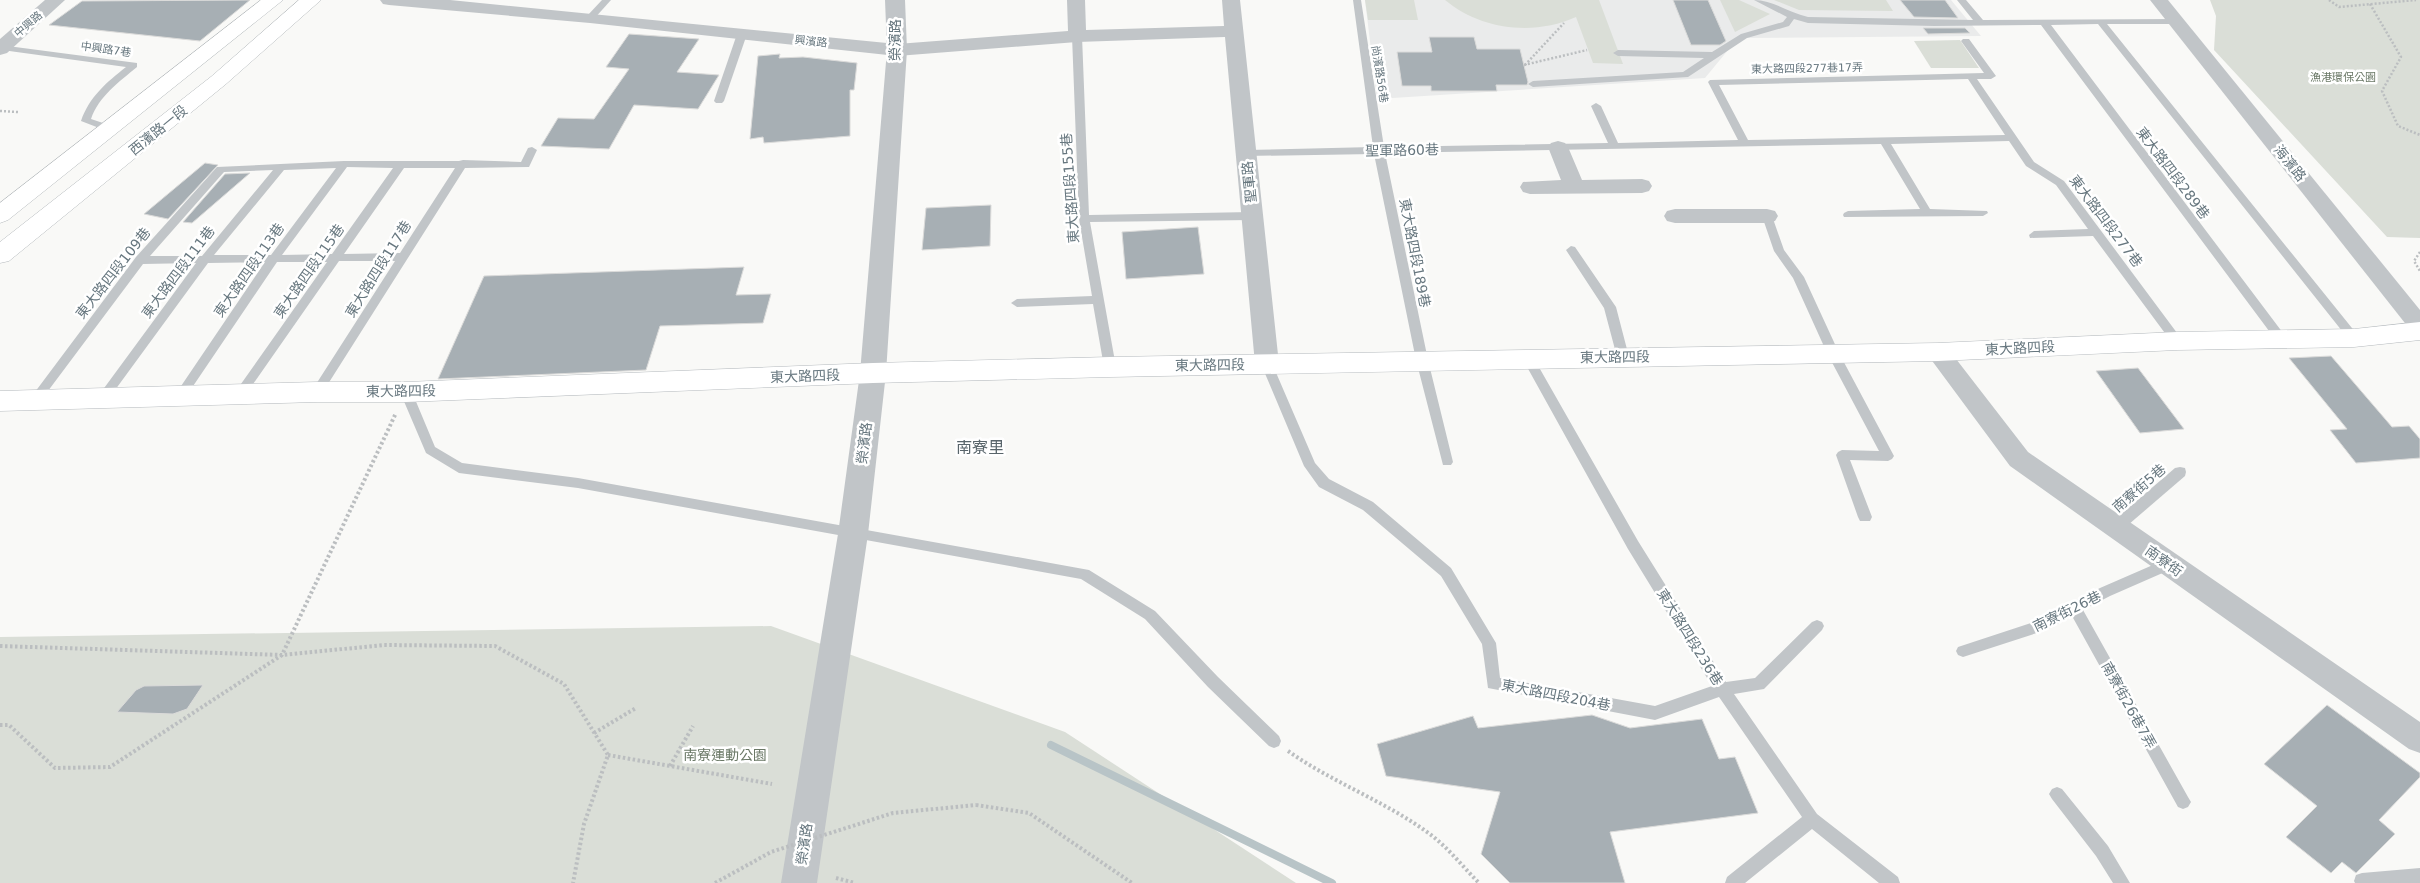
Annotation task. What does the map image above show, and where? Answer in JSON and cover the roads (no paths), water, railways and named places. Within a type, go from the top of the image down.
[{"type":"main road","points":[[0,215],[273,0]]},
{"type":"main road","name":"西濱路一段","points":[[0,255],[219,80],[311,0]]},
{"type":"main road","name":"東大路四段","points":[[0,401],[181,395],[406,392],[873,373],[1110,367],[1938,352],[2177,341],[2354,338],[2420,331]]},
{"type":"street","name":"中興路","points":[[1,48],[56,0]]},
{"type":"street","name":"興濱路","points":[[389,0],[458,3],[897,50],[1077,36],[1234,31]]},
{"type":"street","name":"榮濱路","points":[[799,883],[853,534],[873,373],[897,50],[895,0]]},
{"type":"street","points":[[1076,0],[1077,36]]},
{"type":"street","name":"聖軍路","points":[[1231,0],[1267,364]]},
{"type":"street","name":"海濱路","points":[[2159,0],[2420,326]]},
{"type":"street","points":[[1558,147],[1574,187]]},
{"type":"street","points":[[1530,187],[1642,186]]},
{"type":"street","points":[[1675,216],[1767,216]]},
{"type":"street","name":"南寮街","points":[[1938,352],[2019,459],[2420,739]]},
{"type":"lane","points":[[590,18],[607,0]]},
{"type":"lane","name":"尚濱路56巷","points":[[1357,0],[1379,151]]},
{"type":"lane","points":[[1961,0],[1979,21]]},
{"type":"lane","points":[[1760,1],[1792,16],[1808,20],[2176,21]]},
{"type":"lane","points":[[1533,84],[1684,75],[1744,36],[1786,24],[1792,16]]},
{"type":"lane","name":"東大路四段289巷","points":[[2043,21],[2282,340]]},
{"type":"lane","points":[[2100,21],[2354,338]]},
{"type":"lane","points":[[719,101],[742,34]]},
{"type":"lane","name":"東大路四段155巷","points":[[1077,36],[1084,219],[1110,367]]},
{"type":"lane","points":[[1966,41],[1991,76],[1970,77]]},
{"type":"lane","name":"中興路7巷","points":[[1,48],[134,65],[100,94],[89,108],[86,120],[111,129]]},
{"type":"lane","points":[[1618,53],[1714,55]]},
{"type":"lane","name":"東大路四段277巷","points":[[1970,77],[2030,164],[2060,183],[2177,341]]},
{"type":"lane","name":"東大路四段277巷17弄","points":[[1745,144],[1713,82],[1970,77]]},
{"type":"lane","points":[[1596,106],[1615,146]]},
{"type":"lane","name":"聖軍路60巷","points":[[1246,153],[2013,138]]},
{"type":"lane","points":[[1884,141],[1927,212]]},
{"type":"lane","points":[[281,167],[344,164],[463,163],[526,165],[532,150]]},
{"type":"lane","name":"東大路四段189巷","points":[[1379,151],[1422,360],[1447,462]]},
{"type":"lane","name":"東大路四段117巷","points":[[317,392],[463,163]]},
{"type":"lane","name":"東大路四段113巷","points":[[181,395],[274,258],[344,164]]},
{"type":"lane","name":"東大路四段115巷","points":[[240,394],[401,164]]},
{"type":"lane","name":"東大路四段109巷","points":[[35,400],[140,260],[221,169],[281,167]]},
{"type":"lane","name":"東大路四段111巷","points":[[103,398],[205,259],[281,167]]},
{"type":"lane","points":[[1848,215],[1982,212]]},
{"type":"lane","points":[[1084,219],[1252,216]]},
{"type":"lane","points":[[1767,216],[1779,252],[1798,277],[1833,353],[1888,456],[1842,455],[1865,517]]},
{"type":"lane","points":[[2034,235],[2096,232]]},
{"type":"lane","points":[[1571,250],[1610,307],[1623,357]]},
{"type":"lane","points":[[140,260],[404,257]]},
{"type":"lane","points":[[1017,303],[1098,300]]},
{"type":"lane","name":"東大路四段236巷","points":[[1528,358],[1633,546],[1722,689],[1812,820],[1892,883]]},
{"type":"lane","name":"東大路四段204巷","points":[[1267,364],[1310,466],[1324,483],[1368,506],[1446,572],[1489,643],[1493,683],[1655,713],[1722,689]]},
{"type":"lane","points":[[406,392],[430,450],[459,468],[578,484],[1084,574],[1150,616],[1274,742]]},
{"type":"lane","name":"南寮街5巷","points":[[2116,527],[2180,472]]},
{"type":"lane","name":"南寮街26巷","points":[[1963,651],[2041,626],[2169,564]]},
{"type":"lane","name":"南寮街26巷7弄","points":[[2075,608],[2183,802]]},
{"type":"lane","points":[[1722,689],[1759,684],[1817,626]]},
{"type":"lane","points":[[2058,794],[2102,851],[2122,883]]},
{"type":"lane","points":[[1733,883],[1812,820]]},
{"type":"lane","points":[[2362,882],[2420,876]]},
{"type":"waterway","points":[[1051,745],[1332,883]]},
{"type":"district","name":"南寮里","points":[[980,447]]},
{"type":"park label","name":"漁港環保公園","points":[[2343,77]]},
{"type":"park label","name":"南寮運動公園","points":[[725,755]]}]
